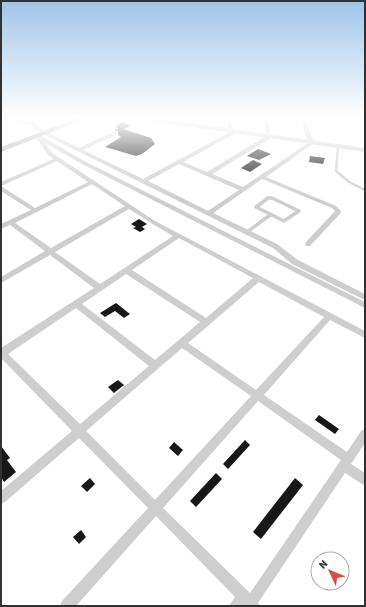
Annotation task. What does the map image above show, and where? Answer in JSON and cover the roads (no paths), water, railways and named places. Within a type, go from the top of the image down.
[{"type":"main road","points":[[1,150],[13,145]]},
{"type":"street","points":[[44,145],[50,154],[154,222],[365,335]]},
{"type":"street","points":[[54,145],[148,196],[365,305]]},
{"type":"street","points":[[72,145],[282,250],[295,262],[365,297]]},
{"type":"street","points":[[80,149],[88,145]]},
{"type":"street","points":[[144,181],[208,145]]},
{"type":"street","points":[[208,174],[255,145]]},
{"type":"street","points":[[209,213],[308,145]]},
{"type":"street","points":[[332,145],[365,150]]},
{"type":"street","points":[[1,184],[58,159]]},
{"type":"street","points":[[179,162],[243,189]]},
{"type":"street","points":[[261,177],[334,207],[338,211],[338,213],[308,244]]},
{"type":"street","points":[[1,227],[92,182]]},
{"type":"street","points":[[1,188],[35,210]]},
{"type":"street","points":[[1,280],[129,206]]},
{"type":"street","points":[[10,222],[100,288]]},
{"type":"street","points":[[179,235],[1,353],[155,508],[245,603],[364,436]]},
{"type":"street","points":[[126,270],[206,322]]},
{"type":"street","points":[[1,498],[258,278]]},
{"type":"street","points":[[76,304],[156,366]]},
{"type":"street","points":[[67,606],[329,316]]},
{"type":"street","points":[[182,343],[257,395],[346,462],[365,480]]},
{"type":"lane","points":[[338,146],[336,171],[340,176],[365,190]]},
{"type":"lane","points":[[270,198],[299,211],[284,221],[270,215],[256,207],[270,198]]},
{"type":"lane","points":[[247,232],[270,215]]}]
